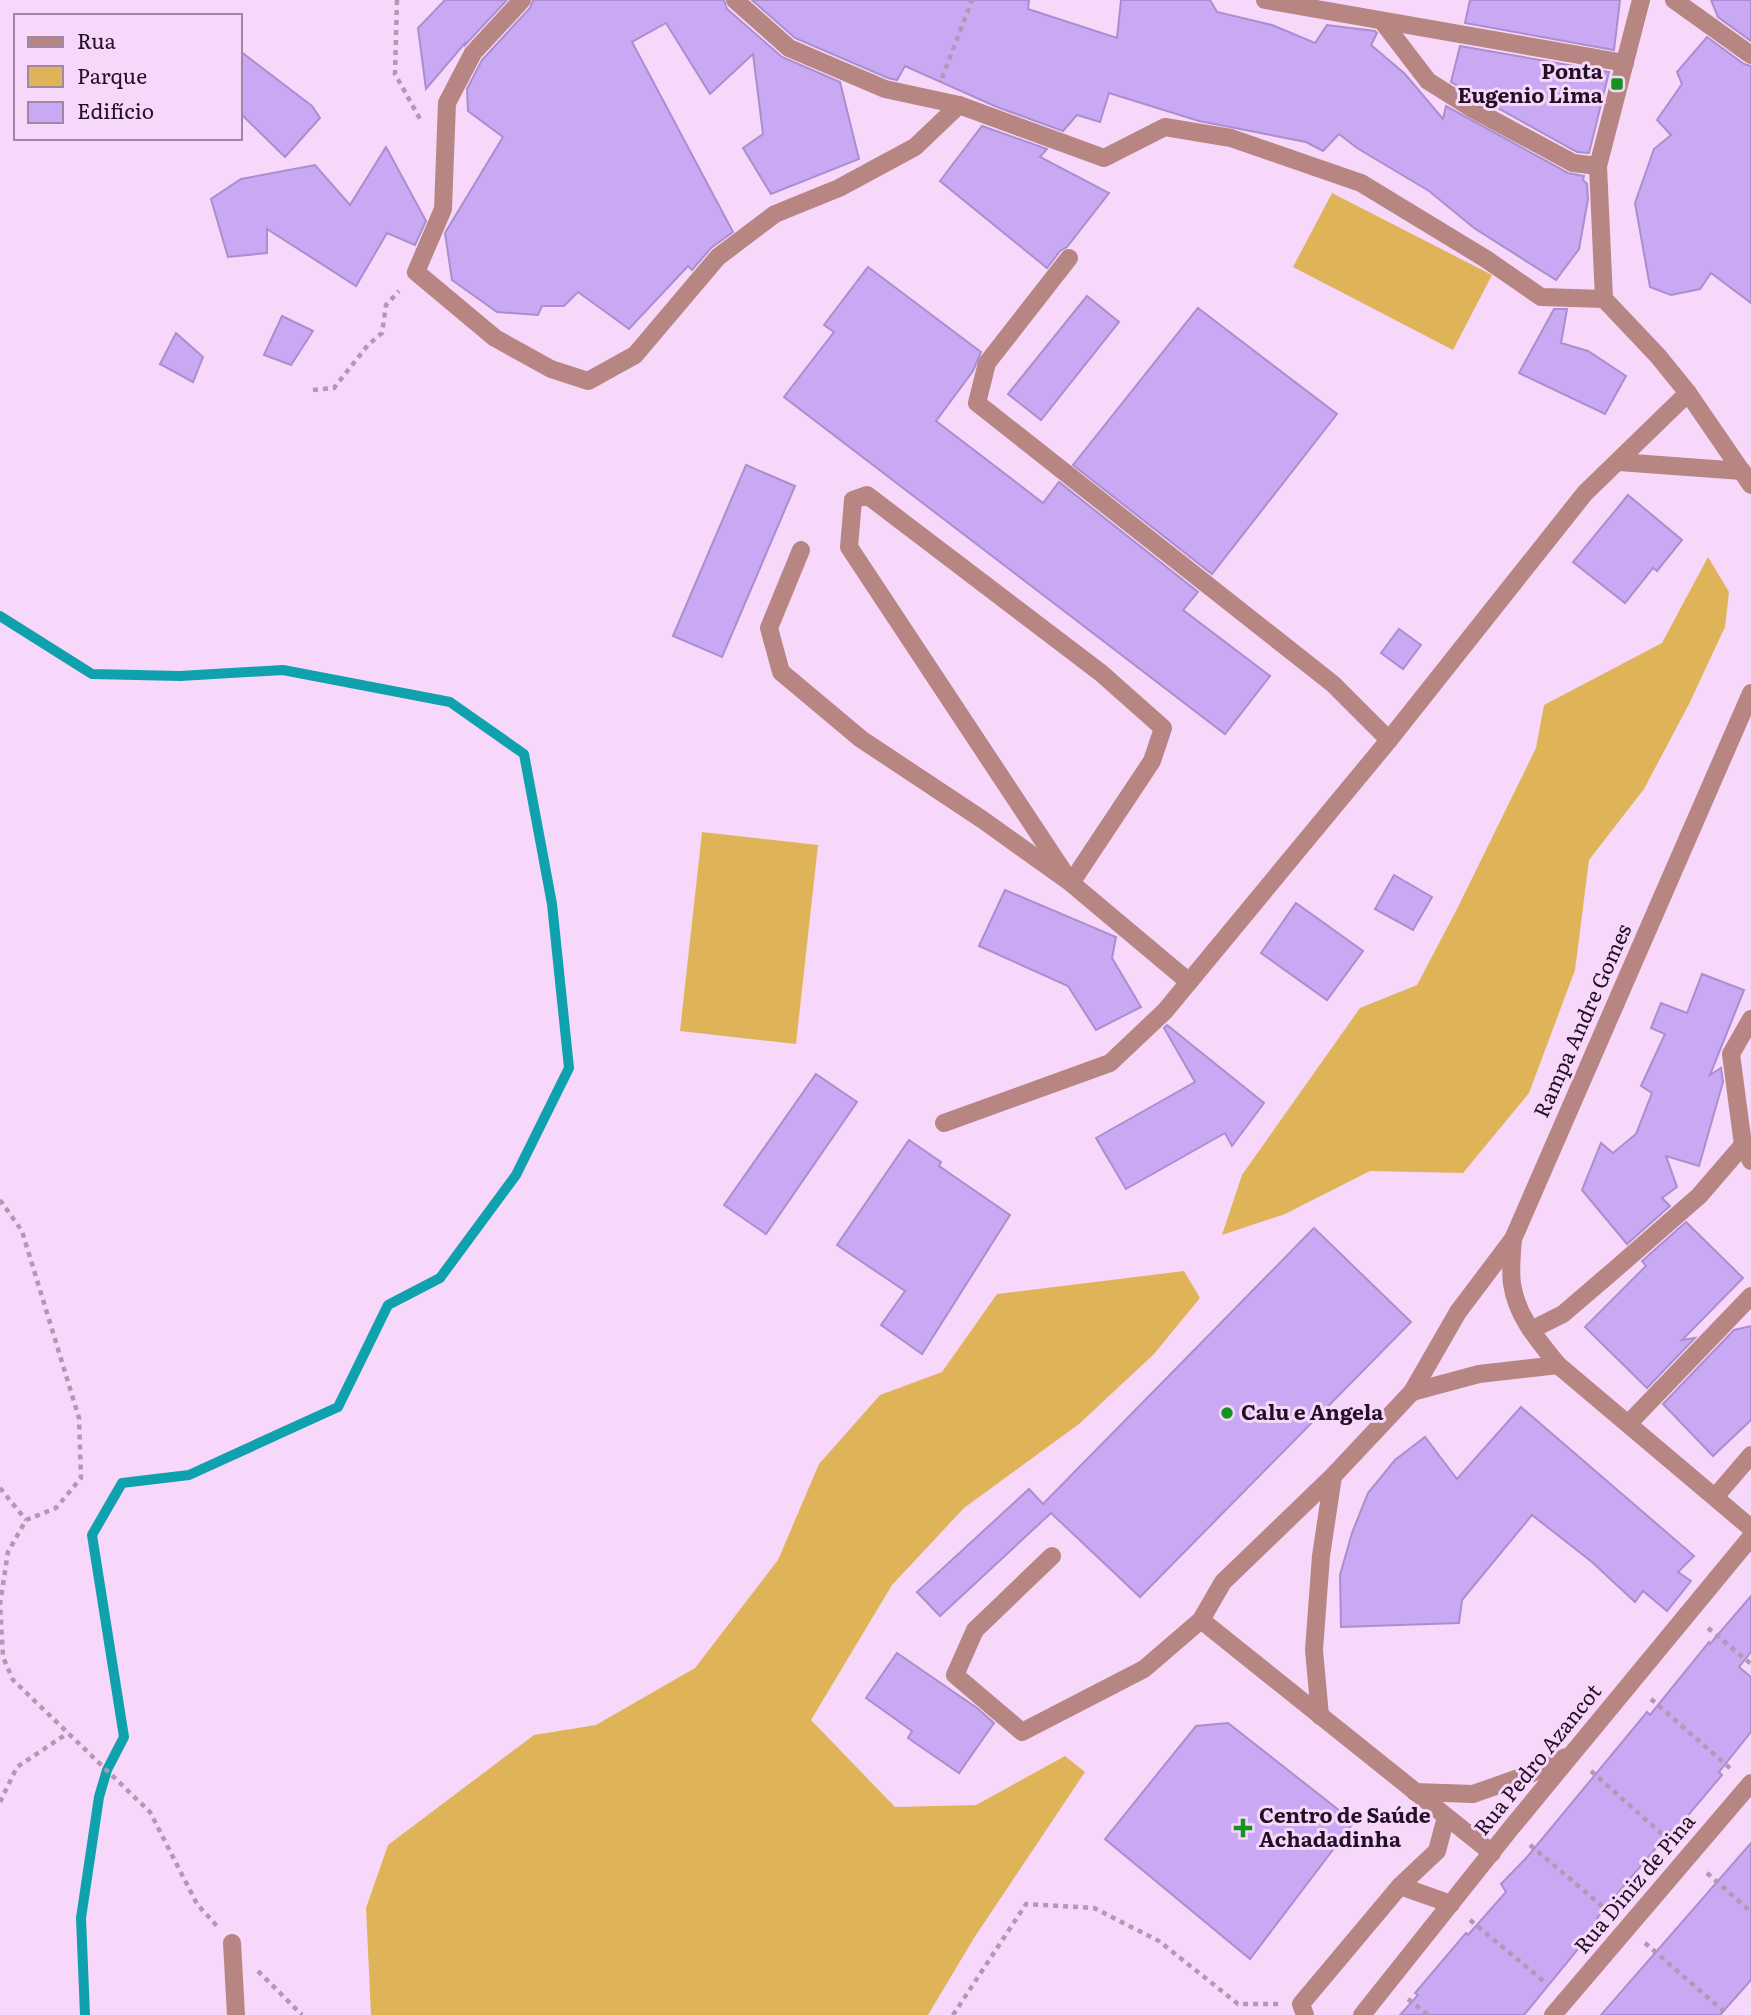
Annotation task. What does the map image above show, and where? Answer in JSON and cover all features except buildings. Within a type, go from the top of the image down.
[{"type":"street","points":[[522,0],[473,53],[447,103],[443,209],[416,272],[495,338],[551,369],[588,381],[635,355],[672,308],[727,249],[775,214],[838,188],[915,147],[959,105]]},
{"type":"street","points":[[735,0],[789,48],[885,89],[959,105],[1104,158],[1165,127],[1231,138],[1361,183],[1486,259],[1541,297],[1604,299]]},
{"type":"street","points":[[1265,0],[1625,63]]},
{"type":"street","points":[[1641,0],[1617,84],[1598,166],[1604,299],[1658,356],[1688,393],[1746,478]]},
{"type":"street","points":[[1674,0],[1751,55]]},
{"type":"street","points":[[1382,21],[1429,82],[1573,163],[1598,166]]},
{"type":"street","points":[[1069,258],[987,363],[977,403],[1334,684],[1389,740]]},
{"type":"street","points":[[944,1123],[1110,1063],[1165,1011],[1389,740],[1585,493],[1688,393]]},
{"type":"street","points":[[1619,462],[1746,478]]},
{"type":"street","points":[[867,495],[1101,673],[1163,728],[1152,761],[1071,883],[849,547],[853,500],[867,495]]},
{"type":"street","points":[[801,550],[769,628],[781,672],[861,739],[984,820],[1071,883],[1189,982]]},
{"type":"street","name":"Rampa Andre Gomes","points":[[1751,693],[1513,1239],[1511,1282],[1518,1310],[1558,1365],[1751,1528]]},
{"type":"street","points":[[1531,1330],[1563,1314],[1747,1153],[1731,1054],[1751,1019]]},
{"type":"street","points":[[1052,1556],[975,1630],[955,1675],[1023,1732],[1144,1669],[1201,1620],[1223,1582],[1333,1476],[1412,1392],[1458,1312],[1513,1239]]},
{"type":"street","points":[[1628,1424],[1751,1296]]},
{"type":"street","points":[[1412,1392],[1479,1374],[1558,1365]]},
{"type":"street","points":[[1715,1497],[1751,1455]]},
{"type":"street","points":[[1320,1716],[1314,1650],[1321,1556],[1333,1476]]},
{"type":"street","name":"Rua Pedro Azancot","points":[[1362,2015],[1751,1536]]},
{"type":"street","points":[[1201,1620],[1492,1853]]},
{"type":"street","points":[[1415,1792],[1473,1794],[1531,1774],[1572,1755]]},
{"type":"street","name":"Rua Diniz de Pina","points":[[1553,2015],[1750,1784]]},
{"type":"street","points":[[1303,2010],[1400,1886],[1437,1851],[1446,1817]]},
{"type":"street","points":[[1400,1886],[1451,1904]]},
{"type":"street","points":[[232,1943],[236,2015]]},
{"type":"path","points":[[397,0],[395,74],[444,161]]},
{"type":"path","points":[[934,100],[972,0]]},
{"type":"path","points":[[313,390],[334,388],[368,345],[382,333],[386,305],[416,272]]},
{"type":"path","points":[[0,1200],[23,1231],[79,1418],[82,1450],[81,1478],[56,1508],[26,1520],[8,1552],[0,1604],[3,1657],[13,1680],[150,1812],[197,1904],[302,2015]]},
{"type":"path","points":[[0,1488],[26,1520]]},
{"type":"path","points":[[1689,1612],[1751,1664]]},
{"type":"path","points":[[1632,1682],[1750,1784]]},
{"type":"path","points":[[0,1802],[17,1766],[68,1733]]},
{"type":"path","points":[[1572,1755],[1751,1912]]},
{"type":"path","points":[[953,2015],[1026,1904],[1094,1908],[1159,1941],[1238,2004],[1303,2010]]},
{"type":"path","points":[[1451,1904],[1566,2000]]},
{"type":"green space","points":[[1332,193],[1492,275],[1453,350],[1293,267]]},
{"type":"green space","points":[[1708,557],[1729,592],[1725,627],[1689,704],[1644,789],[1589,860],[1575,970],[1529,1093],[1463,1173],[1370,1171],[1285,1214],[1222,1235],[1242,1175],[1360,1008],[1417,985],[1536,748],[1544,705],[1662,643]]},
{"type":"green space","points":[[702,832],[818,845],[796,1044],[680,1031]]},
{"type":"green space","points":[[1184,1271],[1200,1298],[1154,1354],[1079,1424],[964,1508],[892,1585],[811,1720],[895,1807],[976,1805],[1065,1756],[1085,1772],[974,1938],[928,2015],[371,2015],[366,1908],[388,1845],[534,1735],[596,1725],[695,1668],[778,1560],[819,1464],[880,1395],[942,1372],[997,1294]]},
{"type":"waterway","points":[[0,616],[92,674],[180,676],[283,670],[450,702],[524,754],[552,904],[569,1068],[516,1175],[440,1278],[388,1305],[338,1407],[189,1475],[122,1483],[92,1535],[124,1737],[107,1770],[99,1797],[81,1918],[85,2015]]},
{"type":"place","name":"Ponta Eugenio Lima","points":[[1617,84]]},
{"type":"place","name":"Calu e Angela","points":[[1227,1413]]},
{"type":"place","name":"Centro de Saúde Achadadinha","points":[[1243,1828]]}]
